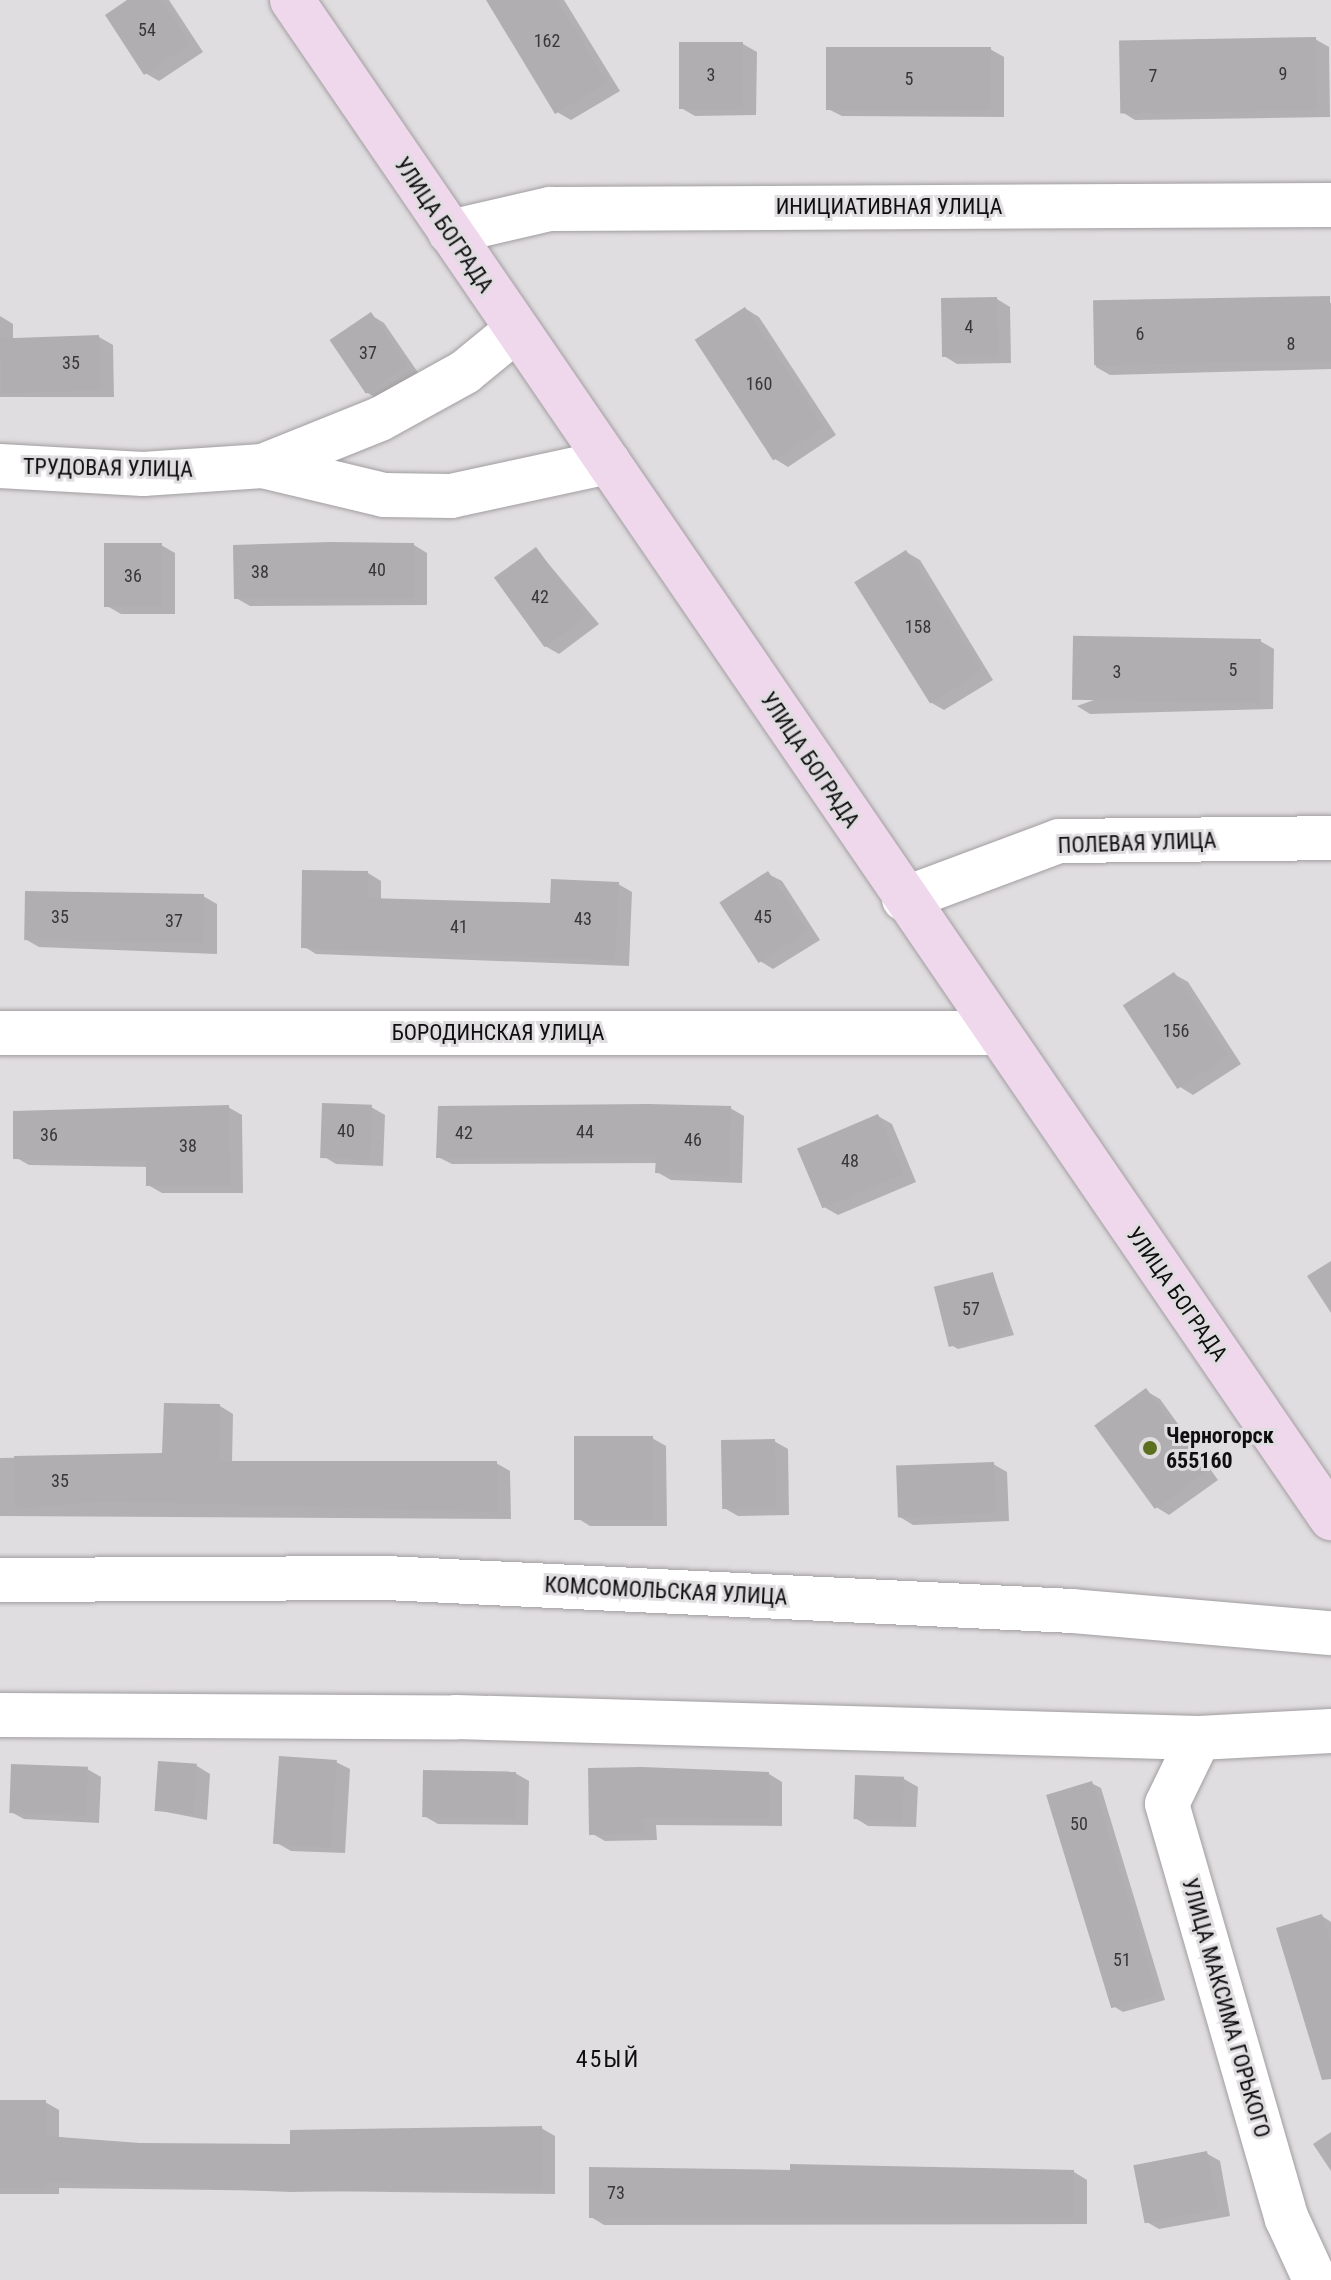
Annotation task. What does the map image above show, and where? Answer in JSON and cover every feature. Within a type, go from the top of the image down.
[{"type":"main road","name":"УЛИЦА БОГРАДА","points":[[292,0],[515,331],[608,462],[904,899],[1331,1518]]},
{"type":"street","name":"ИНИЦИАТИВНАЯ УЛИЦА","points":[[450,232],[550,209],[1331,205]]},
{"type":"street","name":"ТРУДОВАЯ УЛИЦА","points":[[263,466],[380,419],[465,372],[515,331]]},
{"type":"street","name":"ТРУДОВАЯ УЛИЦА","points":[[0,466],[143,474],[263,466],[384,495],[451,496],[608,462]]},
{"type":"street","name":"ПОЛЕВАЯ УЛИЦА","points":[[904,899],[1059,841],[1331,838]]},
{"type":"street","name":"БОРОДИНСКАЯ УЛИЦА","points":[[0,1033],[996,1033]]},
{"type":"street","name":"КОМСОМОЛЬСКАЯ УЛИЦА","points":[[0,1580],[386,1578],[1072,1611],[1331,1633]]},
{"type":"street","points":[[0,1715],[456,1717],[1199,1738],[1331,1731]]},
{"type":"street","name":"УЛИЦА МАКСИМА ГОРЬКОГО","points":[[1199,1738],[1167,1804],[1287,2219],[1315,2280]]},
{"type":"building","points":[[127,0],[162,0],[190,44],[144,75],[105,15]]},
{"type":"building","points":[[486,0],[557,0],[607,83],[555,114]]},
{"type":"building","points":[[1316,37],[1317,110],[1120,113],[1119,40]]},
{"type":"building","points":[[679,42],[743,42],[743,109],[679,109]]},
{"type":"building","points":[[826,47],[991,47],[991,110],[826,110]]},
{"type":"building","points":[[1330,296],[1331,361],[1094,365],[1093,300]]},
{"type":"building","points":[[997,297],[998,356],[942,357],[941,298]]},
{"type":"building","points":[[745,307],[823,428],[773,460],[695,340]]},
{"type":"building","points":[[371,312],[407,366],[366,394],[330,340]]},
{"type":"building","points":[[99,335],[101,390],[2,393],[0,338]]},
{"type":"building","points":[[104,543],[162,543],[162,607],[104,607]]},
{"type":"building","points":[[414,543],[414,598],[234,599],[233,545]]},
{"type":"building","points":[[536,547],[587,617],[544,647],[494,578]]},
{"type":"building","points":[[906,550],[982,671],[930,704],[854,582]]},
{"type":"building","points":[[1073,636],[1261,639],[1260,703],[1072,700]]},
{"type":"building","points":[[302,870],[368,871],[368,898],[550,903],[551,879],[619,882],[615,960],[301,948]]},
{"type":"building","points":[[768,871],[807,931],[759,963],[719,903]]},
{"type":"building","points":[[25,891],[204,894],[203,943],[24,940]]},
{"type":"building","points":[[1174,972],[1228,1056],[1177,1089],[1123,1005]]},
{"type":"building","points":[[322,1103],[372,1105],[370,1160],[320,1158]]},
{"type":"building","points":[[229,1105],[230,1186],[146,1186],[146,1161],[13,1159],[13,1111]]},
{"type":"building","points":[[438,1106],[731,1106],[729,1176],[655,1173],[656,1156],[436,1158]]},
{"type":"building","points":[[878,1114],[903,1174],[822,1208],[797,1148]]},
{"type":"building","points":[[993,1272],[1008,1332],[949,1347],[934,1287]]},
{"type":"building","name":"Черногорск 655160","points":[[1146,1388],[1207,1471],[1155,1509],[1094,1426]]},
{"type":"building","points":[[164,1403],[220,1404],[219,1461],[497,1461],[498,1512],[105,1501],[15,1509],[14,1456],[162,1453]]},
{"type":"building","points":[[574,1436],[653,1436],[653,1520],[574,1520]]},
{"type":"building","points":[[775,1439],[776,1508],[722,1509],[721,1440]]},
{"type":"building","points":[[994,1462],[996,1514],[898,1517],[896,1465]]},
{"type":"building","points":[[279,1756],[337,1760],[331,1848],[273,1844]]},
{"type":"building","points":[[158,1761],[197,1764],[193,1814],[155,1811]]},
{"type":"building","points":[[11,1764],[88,1767],[86,1816],[9,1813]]},
{"type":"building","points":[[588,1768],[769,1772],[769,1819],[643,1818],[644,1834],[589,1835]]},
{"type":"building","points":[[423,1770],[516,1772],[515,1819],[422,1817]]},
{"type":"building","points":[[855,1775],[904,1777],[902,1821],[853,1819]]},
{"type":"building","points":[[1092,1781],[1157,1994],[1111,2008],[1046,1795]]},
{"type":"building","points":[[1322,1914],[1331,1945],[1331,2079],[1322,2080],[1276,1928]]},
{"type":"building","points":[[0,2100],[46,2100],[46,2136],[140,2143],[290,2144],[290,2130],[542,2126],[542,2188],[291,2192],[46,2182],[46,2188],[0,2188]]},
{"type":"building","points":[[1207,2151],[1218,2209],[1145,2223],[1133,2165]]},
{"type":"building","points":[[790,2164],[1074,2170],[1074,2217],[589,2218],[589,2167],[790,2170]]},
{"type":"place","name":"Черногорск 655160","points":[[1150,1448]]},
{"type":"district","name":"45ЫЙ","points":[[608,2060]]}]
